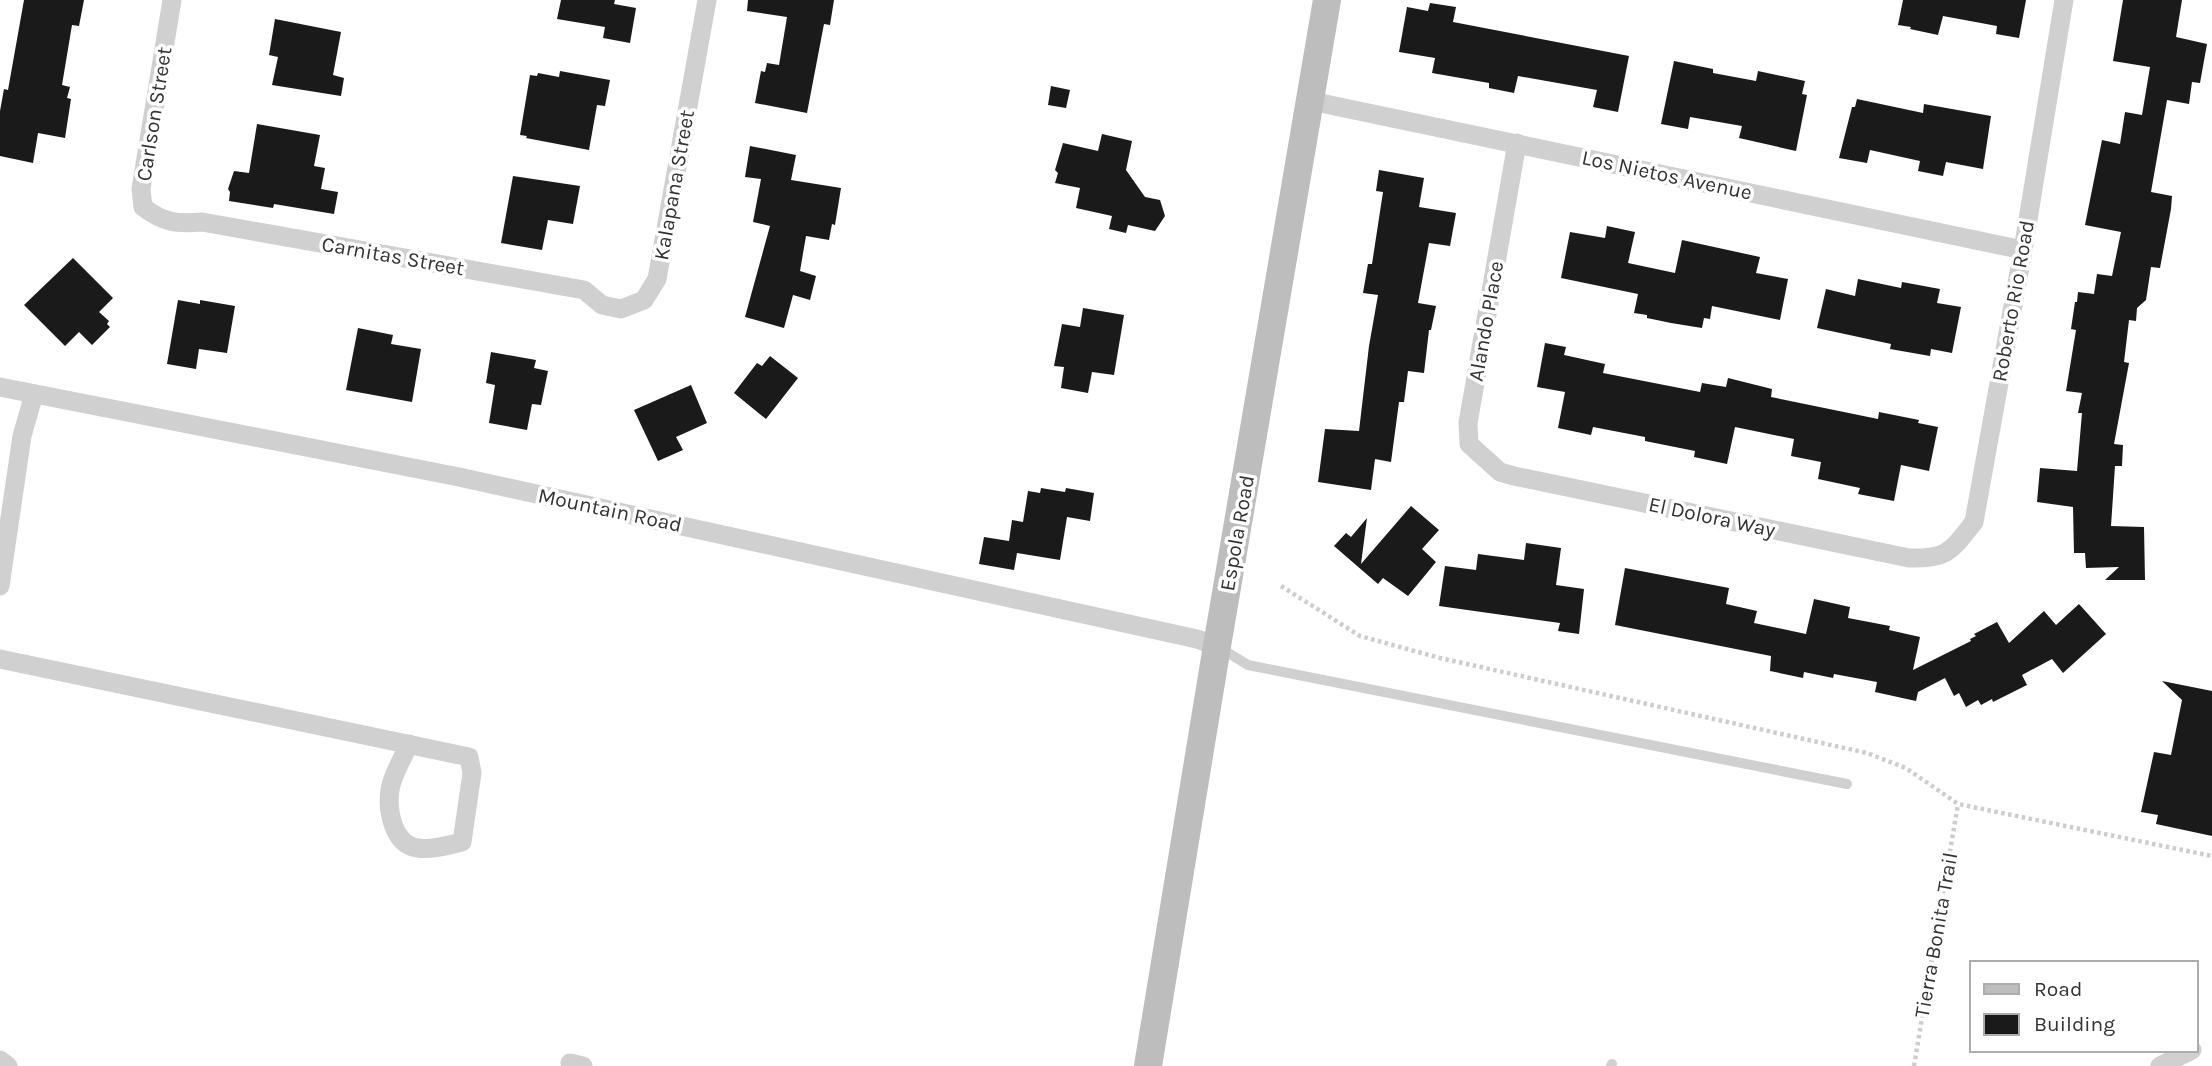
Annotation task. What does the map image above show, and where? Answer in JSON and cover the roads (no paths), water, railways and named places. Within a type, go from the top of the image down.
[{"type":"main road","name":"Espola Road","points":[[1148,1066],[1327,0]]},
{"type":"street","name":"Carlson Street","points":[[172,0],[141,189],[143,207],[160,220],[182,224],[202,222]]},
{"type":"street","name":"Kalapana Street","points":[[584,290],[602,305],[621,309],[643,300],[657,279],[708,0]]},
{"type":"street","name":"Roberto Rio Road","points":[[1909,558],[1930,558],[1951,551],[1974,522],[2064,0]]},
{"type":"street","name":"Los Nietos Avenue","points":[[1311,101],[2023,250]]},
{"type":"street","name":"Alando Place","points":[[1514,476],[1500,472],[1469,444],[1468,423],[1517,143]]},
{"type":"street","name":"Carnitas Street","points":[[202,222],[584,290]]},
{"type":"street","name":"Mountain Road","points":[[0,387],[459,477],[1197,639],[1217,646]]},
{"type":"street","points":[[0,586],[22,436],[34,394]]},
{"type":"street","name":"El Dolora Way","points":[[1514,476],[1909,558]]},
{"type":"street","points":[[0,659],[409,744],[469,757],[472,773],[462,842],[419,849],[408,844],[395,829],[389,815],[390,788],[409,744]]},
{"type":"street","points":[[2160,1066],[2190,1052]]},
{"type":"street","points":[[0,1060],[8,1066]]},
{"type":"lane","points":[[1217,646],[1248,665],[1847,784]]}]
